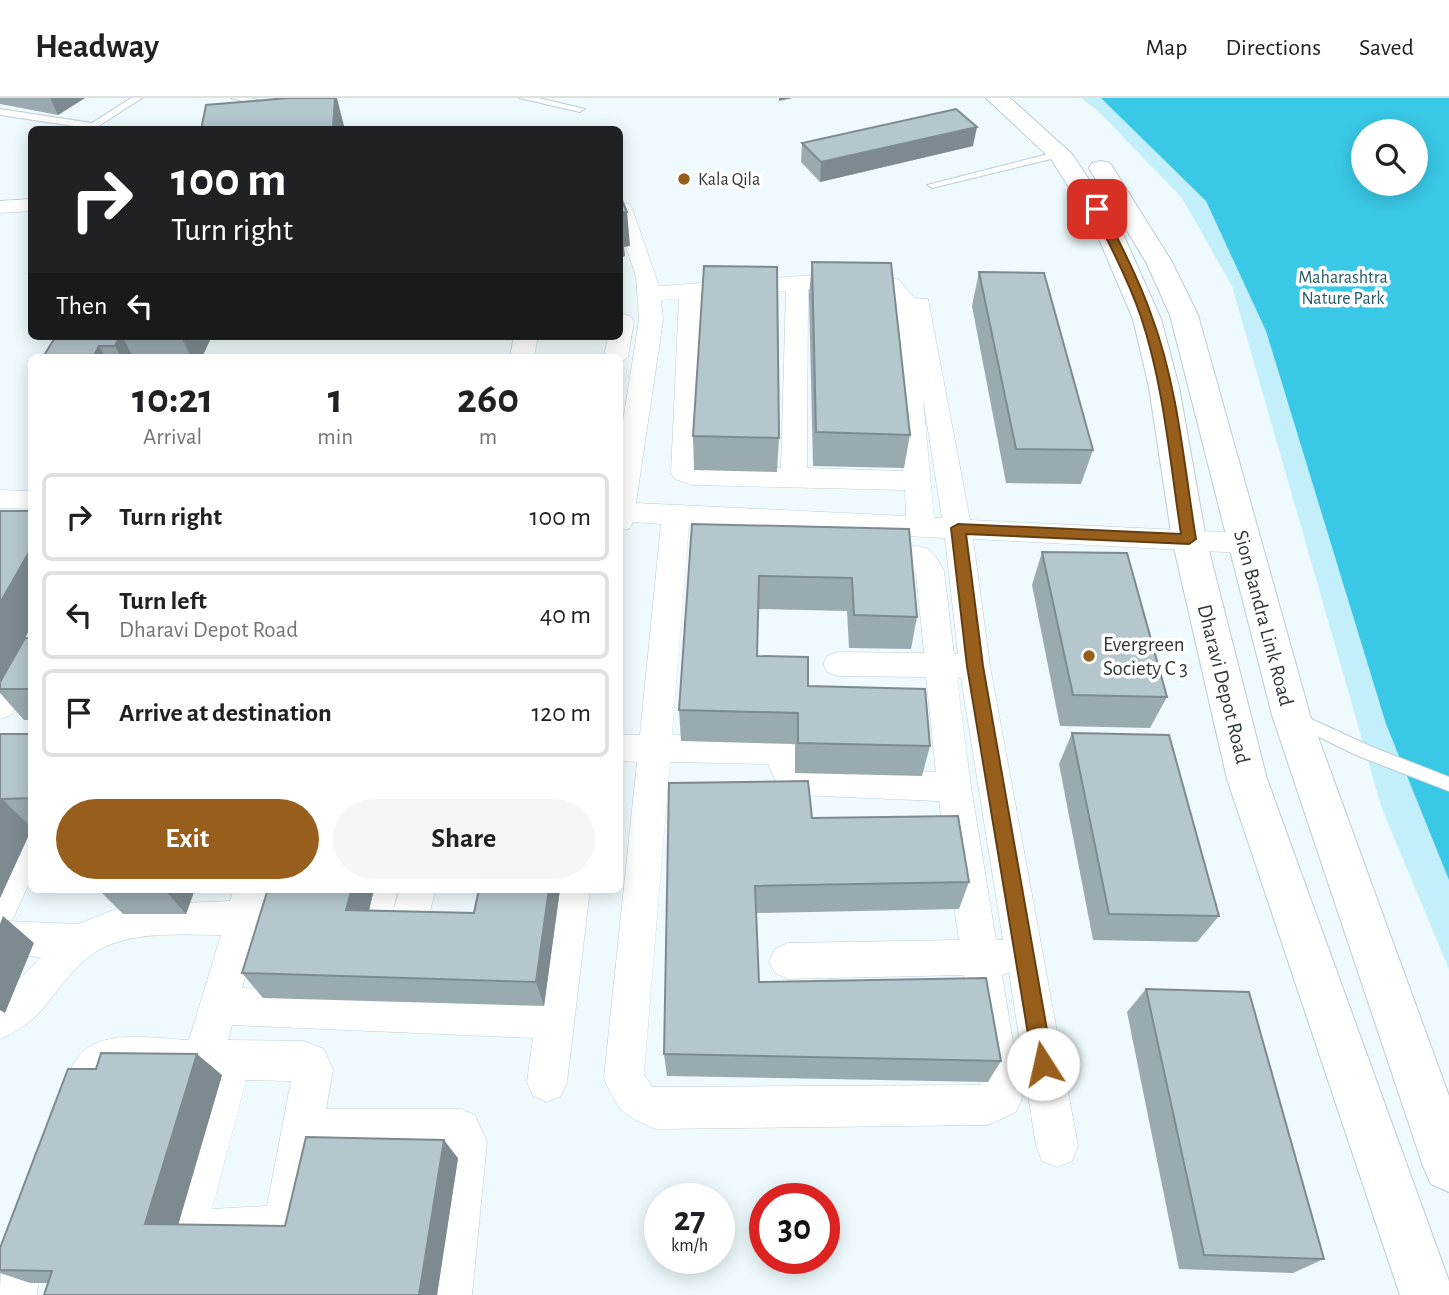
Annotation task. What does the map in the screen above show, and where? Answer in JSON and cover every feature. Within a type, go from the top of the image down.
[{"type":"main road","name":"Dharavi Depot Road","points":[[998,98],[1060,154],[1106,225],[1147,318],[1164,387],[1189,539],[1247,779],[1427,1295]]},
{"type":"main road","name":"Sion Bandra Link Road","points":[[1035,98],[1093,156],[1159,262],[1184,315],[1291,715],[1449,1166]]},
{"type":"street","points":[[0,207],[28,205]]},
{"type":"street","points":[[623,211],[641,262],[649,294],[651,320],[623,496]]},
{"type":"street","points":[[623,268],[641,262]]},
{"type":"street","points":[[649,294],[873,278],[890,283],[899,290],[904,298],[921,527]]},
{"type":"street","points":[[794,477],[797,283]]},
{"type":"street","points":[[691,291],[684,473],[692,476],[918,481]]},
{"type":"street","points":[[920,304],[958,528],[975,666],[1056,1146]]},
{"type":"street","points":[[623,321],[651,320]]},
{"type":"street","points":[[0,499],[28,500]]},
{"type":"street","points":[[623,516],[683,537],[921,527],[1243,543]]},
{"type":"street","points":[[683,537],[637,748],[624,1078],[638,1101],[656,1109],[988,1105],[1002,1098],[1003,1089],[954,787],[930,707],[939,665],[930,571],[926,562],[911,556],[845,554]]},
{"type":"street","points":[[0,706],[28,659]]},
{"type":"street","points":[[838,664],[975,666]]},
{"type":"street","points":[[637,748],[770,750],[785,755],[791,779],[954,787]]},
{"type":"street","points":[[0,907],[28,847]]},
{"type":"street","points":[[0,1020],[23,1004],[94,935],[119,893]]},
{"type":"street","points":[[379,893],[373,922],[375,925],[426,929],[419,893]]},
{"type":"street","points":[[547,1082],[571,893]]},
{"type":"street","points":[[0,938],[94,935],[142,922],[248,904],[218,1006],[217,1060],[188,1219],[189,1228],[195,1232],[280,1227],[287,1211],[313,1070],[310,1063],[217,1060],[110,1058],[98,1062],[87,1078],[64,1144]]},
{"type":"street","points":[[788,961],[1024,956]]},
{"type":"street","points":[[218,1006],[259,994],[555,1020]]},
{"type":"street","points":[[302,1130],[461,1129],[466,1142],[450,1295]]},
{"type":"street","points":[[15,1295],[17,1276],[40,1210]]},
{"type":"lane","points":[[0,112],[94,125],[137,98]]},
{"type":"lane","points":[[236,98],[266,104]]},
{"type":"lane","points":[[524,98],[580,109]]},
{"type":"lane","points":[[932,185],[1060,154]]},
{"type":"lane","points":[[1291,715],[1364,751],[1449,784]]},
{"type":"green space","name":"Maharashtra Nature Park","points":[[1081,98],[1449,98],[1449,969],[1382,809],[1232,286],[1182,198],[1098,111]]},
{"type":"green space","name":"Maharashtra Nature Park","points":[[1101,98],[1449,98],[1449,880],[1386,724],[1266,331],[1206,201]]},
{"type":"building","points":[[288,98],[335,98],[333,126],[202,126],[206,105]]},
{"type":"building","points":[[956,109],[977,127],[821,162],[802,143]]},
{"type":"building","points":[[812,262],[891,263],[910,435],[816,432]]},
{"type":"building","points":[[704,266],[777,267],[779,438],[693,436]]},
{"type":"building","points":[[979,272],[1044,273],[1093,450],[1016,449]]},
{"type":"building","points":[[54,340],[118,340],[115,346],[99,346],[95,354],[45,354]]},
{"type":"building","points":[[0,511],[28,511],[28,554],[0,603]]},
{"type":"building","points":[[692,524],[909,529],[917,617],[854,615],[852,578],[759,576],[757,656],[808,657],[808,686],[925,689],[930,746],[798,743],[798,713],[679,710]]},
{"type":"building","points":[[1042,552],[1127,553],[1167,697],[1073,695]]},
{"type":"building","points":[[25,638],[28,638],[28,689],[0,689],[0,682]]},
{"type":"building","points":[[1072,733],[1169,735],[1219,916],[1109,914]]},
{"type":"building","points":[[0,734],[28,734],[28,798],[2,799],[0,804]]},
{"type":"building","points":[[808,781],[812,818],[958,816],[969,882],[755,886],[759,982],[986,978],[1001,1061],[664,1054],[669,783]]},
{"type":"building","points":[[267,893],[351,893],[346,910],[474,913],[478,893],[548,893],[536,982],[242,973]]},
{"type":"building","points":[[1146,989],[1249,992],[1324,1259],[1204,1255]]},
{"type":"building","points":[[101,1053],[197,1054],[145,1224],[285,1226],[306,1137],[444,1140],[419,1295],[44,1295],[52,1271],[0,1270],[0,1248],[68,1069],[96,1069]]},
{"type":"place","name":"Kala Qila","points":[[684,179]]},
{"type":"place","name":"Evergreen Society C 3","points":[[1089,656]]},
{"type":"route","points":[[1043,1064],[975,666],[958,528],[1189,539],[1164,387],[1147,318],[1122,258],[1097,209]]}]
